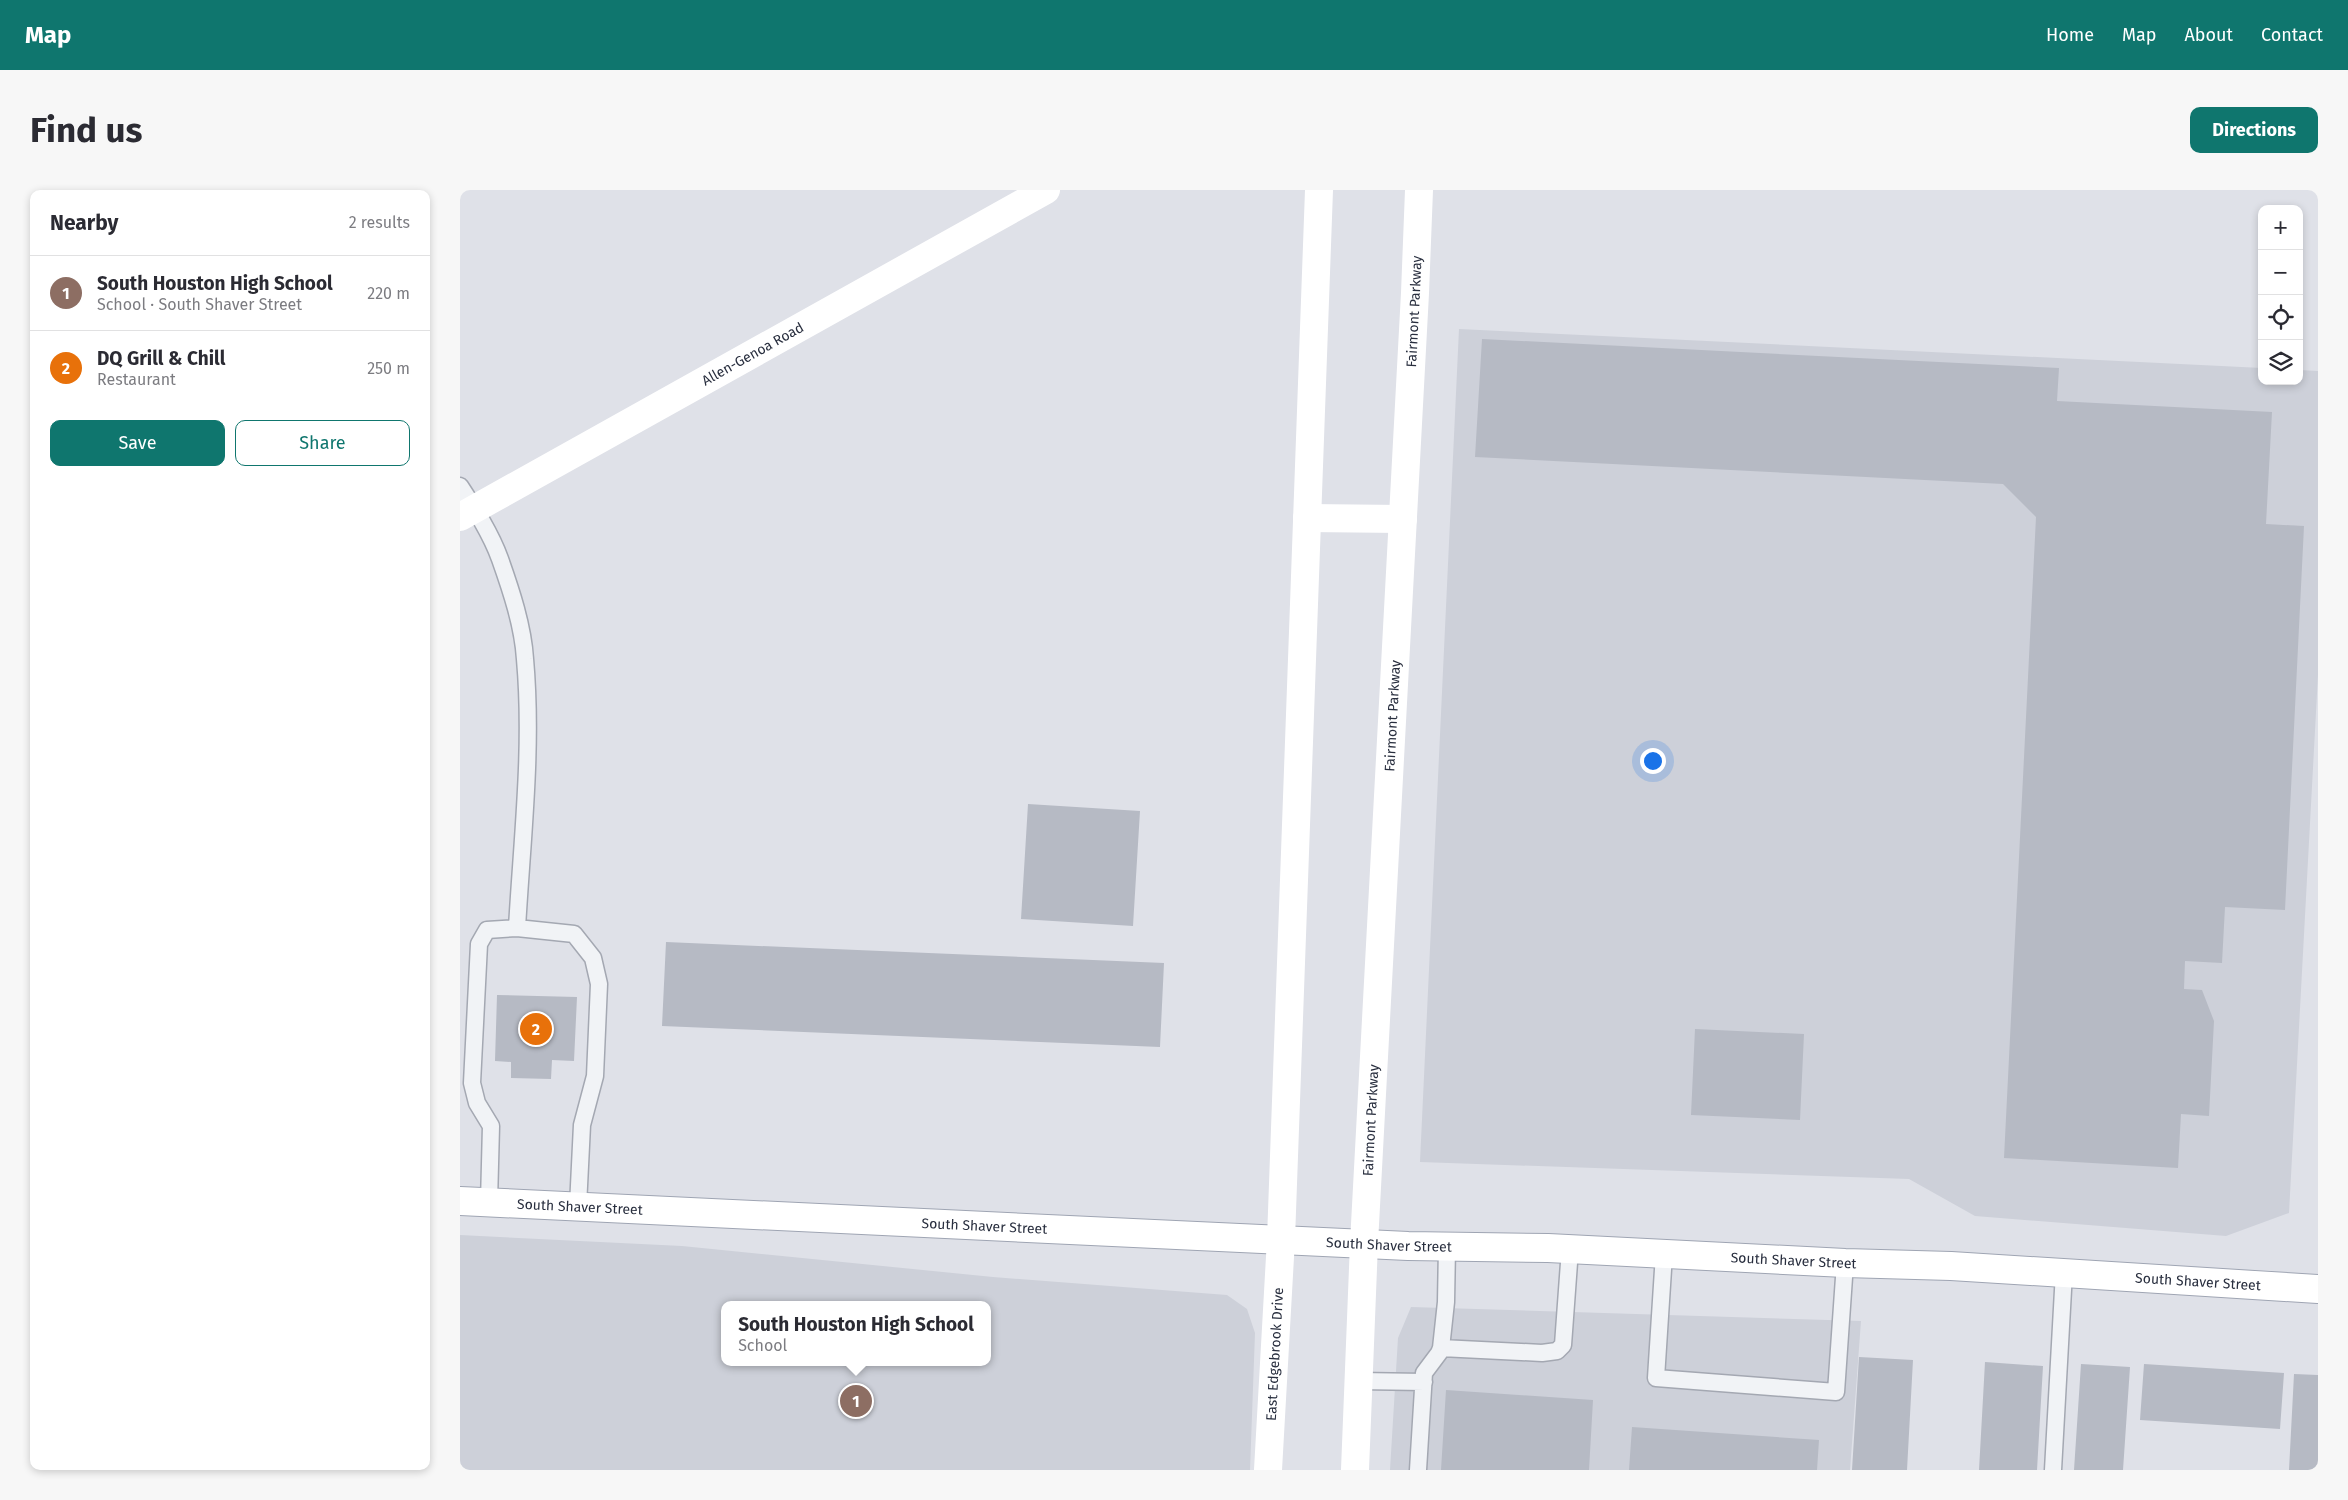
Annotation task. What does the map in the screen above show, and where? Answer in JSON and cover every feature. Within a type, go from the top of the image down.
[{"type":"main road","name":"Allen-Genoa Road","points":[[465,504],[1046,190]]},
{"type":"main road","points":[[1281,1239],[1319,190]]},
{"type":"main road","name":"Fairmont Parkway","points":[[1364,1243],[1419,190]]},
{"type":"main road","points":[[1307,518],[1403,518]]},
{"type":"main road","name":"South Shaver Street","points":[[460,1201],[1447,1247],[1570,1249],[1845,1263],[1951,1266],[2318,1289]]},
{"type":"main road","name":"East Edgebrook Drive","points":[[1268,1470],[1281,1239]]},
{"type":"main road","points":[[1355,1470],[1364,1243]]},
{"type":"lane","points":[[465,504],[500,557],[514,602],[525,657],[528,745],[517,928]]},
{"type":"lane","points":[[489,1202],[491,1126],[477,1103],[472,1083],[478,944],[487,930],[517,928],[574,934],[593,958],[598,984],[595,1076],[582,1125],[578,1206]]},
{"type":"lane","points":[[1418,1470],[1424,1373],[1440,1353],[1441,1348],[1446,1302],[1447,1247]]},
{"type":"lane","points":[[1441,1348],[1542,1353],[1557,1351],[1563,1345],[1570,1249]]},
{"type":"lane","points":[[1664,1254],[1656,1378],[1836,1392],[1845,1263]]},
{"type":"lane","points":[[2053,1470],[2064,1272]]},
{"type":"lane","points":[[1359,1381],[1424,1382]]},
{"type":"shaded area","points":[[1459,329],[2258,368],[2258,385],[2303,385],[2303,370],[2318,371],[2318,675],[2289,1213],[2226,1236],[1975,1216],[1909,1179],[1420,1162]]},
{"type":"shaded area","points":[[460,1235],[682,1246],[993,1277],[1227,1295],[1247,1309],[1255,1333],[1250,1470],[460,1470]]},
{"type":"shaded area","points":[[1411,1307],[1861,1321],[1850,1470],[1390,1470],[1398,1338]]},
{"type":"building","points":[[1482,339],[2059,368],[2057,401],[2272,412],[2266,524],[2304,526],[2285,910],[2225,907],[2222,963],[2185,961],[2184,989],[2202,990],[2214,1021],[2209,1116],[2181,1114],[2178,1168],[2004,1158],[2036,517],[2003,484],[1475,457]]},
{"type":"building","points":[[1028,804],[1140,811],[1133,926],[1021,919]]},
{"type":"building","points":[[666,942],[1164,963],[1160,1047],[662,1026]]},
{"type":"building","points":[[497,995],[577,997],[574,1061],[552,1060],[551,1079],[511,1078],[511,1062],[495,1061]]},
{"type":"building","points":[[1695,1029],[1804,1034],[1800,1120],[1691,1115]]},
{"type":"building","points":[[1859,1357],[1913,1360],[1907,1470],[1852,1470]]},
{"type":"building","points":[[1985,1362],[2043,1366],[2037,1470],[1979,1470]]},
{"type":"building","points":[[2081,1364],[2130,1367],[2123,1470],[2074,1470]]},
{"type":"building","points":[[2144,1364],[2284,1373],[2280,1429],[2140,1420]]},
{"type":"building","points":[[2294,1374],[2318,1375],[2318,1470],[2289,1470]]},
{"type":"building","points":[[1446,1390],[1593,1400],[1589,1470],[1441,1470]]},
{"type":"building","points":[[1632,1427],[1819,1440],[1817,1470],[1629,1470]]},
{"type":"place","name":"DQ Grill & Chill","points":[[536,1029]]},
{"type":"place","name":"South Houston High School","points":[[856,1401]]}]
